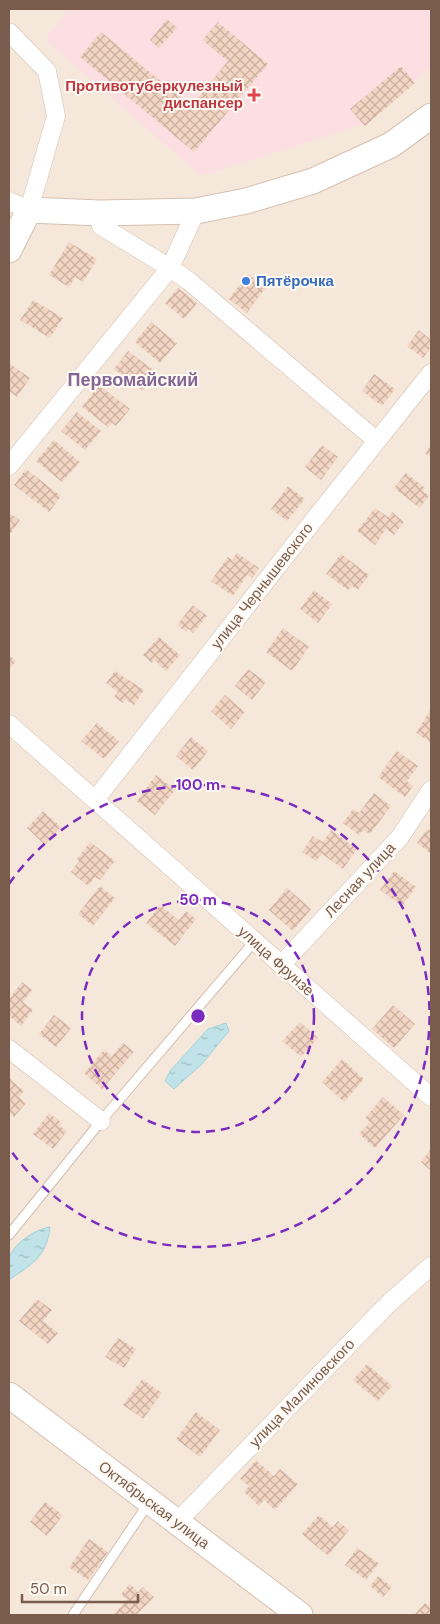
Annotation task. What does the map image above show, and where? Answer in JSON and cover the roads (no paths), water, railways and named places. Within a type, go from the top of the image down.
[{"type":"street","points":[[9,32],[46,71],[56,116],[19,205],[9,250]]},
{"type":"street","points":[[19,205],[100,213],[196,211],[246,201],[313,181],[391,145],[431,116]]},
{"type":"street","points":[[9,466],[170,268],[196,211]]},
{"type":"street","points":[[100,213],[101,226],[188,281],[377,441]]},
{"type":"street","name":"улица Чернышевского","points":[[94,800],[431,374]]},
{"type":"street","name":"улица Фрунзе","points":[[9,724],[431,1097]]},
{"type":"street","name":"Лесная улица","points":[[281,965],[400,837],[431,790]]},
{"type":"street","points":[[9,1049],[101,1121]]},
{"type":"street","name":"улица Малиновского","points":[[177,1522],[388,1304],[431,1266]]},
{"type":"street","name":"Октябрьская улица","points":[[9,1395],[300,1615]]},
{"type":"lane","points":[[9,1235],[101,1121],[254,942]]},
{"type":"lane","points":[[73,1615],[150,1502]]},
{"type":"water","points":[[226,1023],[229,1031],[202,1064],[174,1089],[165,1081],[170,1071],[208,1029]]},
{"type":"water","points":[[50,1227],[42,1253],[31,1265],[9,1280],[9,1260],[14,1249],[31,1234]]},
{"type":"place","name":"Противотуберкулезный диспансер","points":[[254,95]]},
{"type":"place","name":"Пятёрочка","points":[[246,281]]},
{"type":"district","name":"Первомайский","points":[[133,380]]}]
